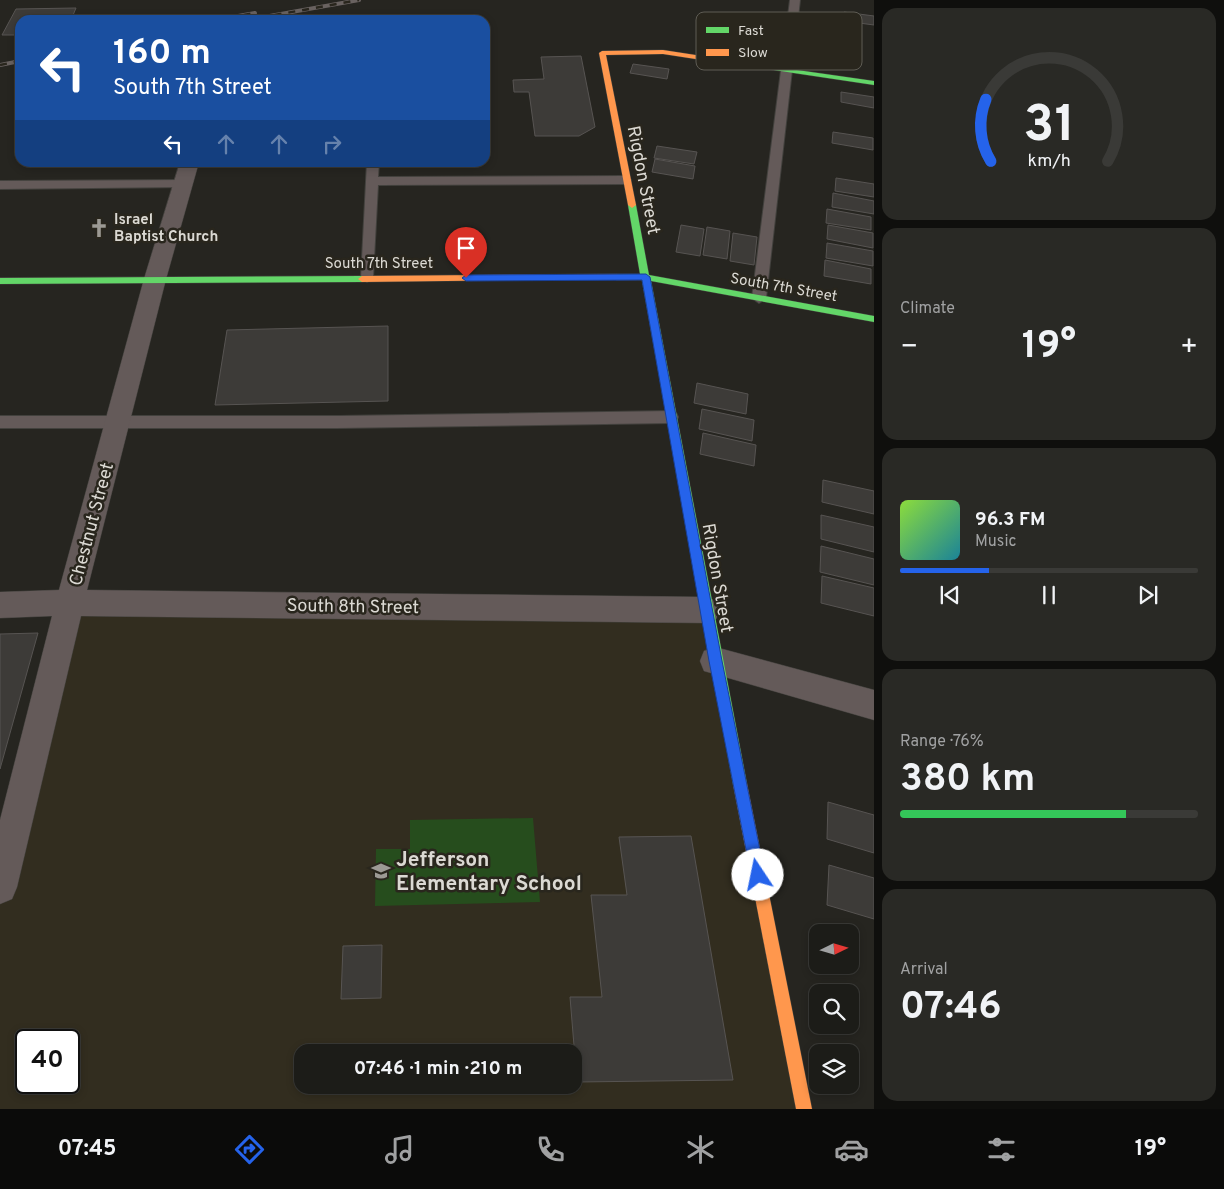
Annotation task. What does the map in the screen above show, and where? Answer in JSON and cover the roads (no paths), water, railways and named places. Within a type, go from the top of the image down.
[{"type":"street","name":"Rigdon Street","points":[[696,57],[663,52],[602,53],[646,277],[706,610],[804,1109]]},
{"type":"street","points":[[792,70],[874,83]]},
{"type":"street","name":"Chestnut Street","points":[[0,887],[4,855],[70,603],[155,279],[187,173]]},
{"type":"street","name":"South 7th Street","points":[[0,281],[646,277],[874,319]]},
{"type":"street","name":"South 8th Street","points":[[0,606],[70,603],[706,610]]},
{"type":"street","points":[[716,661],[874,705]]},
{"type":"lane","points":[[758,298],[786,70]]},
{"type":"lane","points":[[367,278],[373,167]]},
{"type":"lane","points":[[0,185],[187,173]]},
{"type":"lane","points":[[372,181],[626,180]]},
{"type":"lane","points":[[0,422],[338,422],[671,417]]},
{"type":"railway","points":[[275,15],[359,0]]},
{"type":"railway","points":[[244,15],[255,13]]},
{"type":"railway","points":[[0,65],[15,62]]},
{"type":"place","name":"Israel Baptist Church","points":[[99,228]]},
{"type":"place","name":"Jefferson Elementary School","points":[[381,871]]}]
